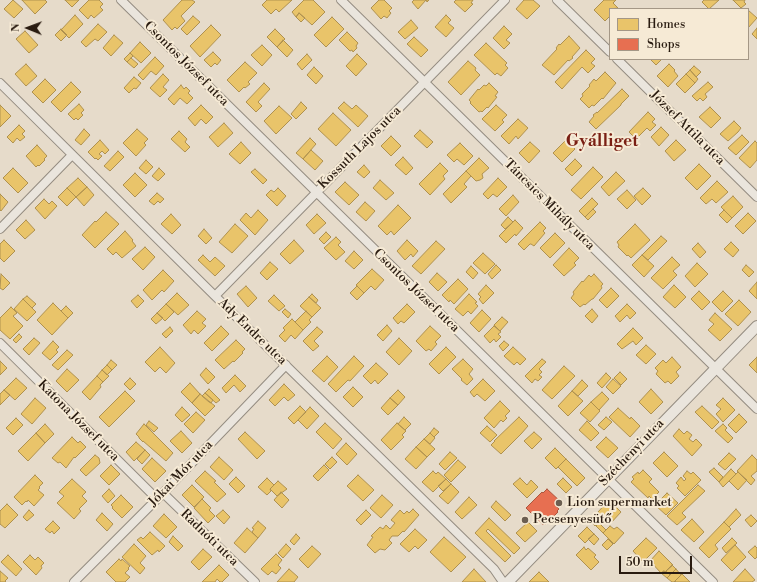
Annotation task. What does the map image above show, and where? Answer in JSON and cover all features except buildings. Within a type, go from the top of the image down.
[{"type":"street","name":"Csontos József utca","points":[[121,0],[713,582]]},
{"type":"street","name":"Táncsics Mihály utca","points":[[341,0],[757,409]]},
{"type":"street","name":"Kossuth Lajos utca","points":[[215,296],[315,192],[425,83],[505,0]]},
{"type":"street","points":[[557,0],[609,51]]},
{"type":"street","name":"József Attila utca","points":[[618,60],[757,197]]},
{"type":"street","name":"Ady Endre utca","points":[[0,84],[488,564],[503,582]]},
{"type":"street","points":[[0,229],[72,155]]},
{"type":"street","name":"Széchenyi utca","points":[[508,582],[757,326]]},
{"type":"street","name":"Katona József utca","points":[[0,343],[160,496]]},
{"type":"street","name":"Jókai Mór utca","points":[[74,582],[160,496],[286,365]]},
{"type":"street","name":"Radnóti utca","points":[[160,496],[255,582]]},
{"type":"place","name":"Lion supermarket","points":[[559,503]]},
{"type":"place","name":"Pecsenyesütő","points":[[525,520]]},
{"type":"district","name":"Gyálliget","points":[[602,142]]}]
